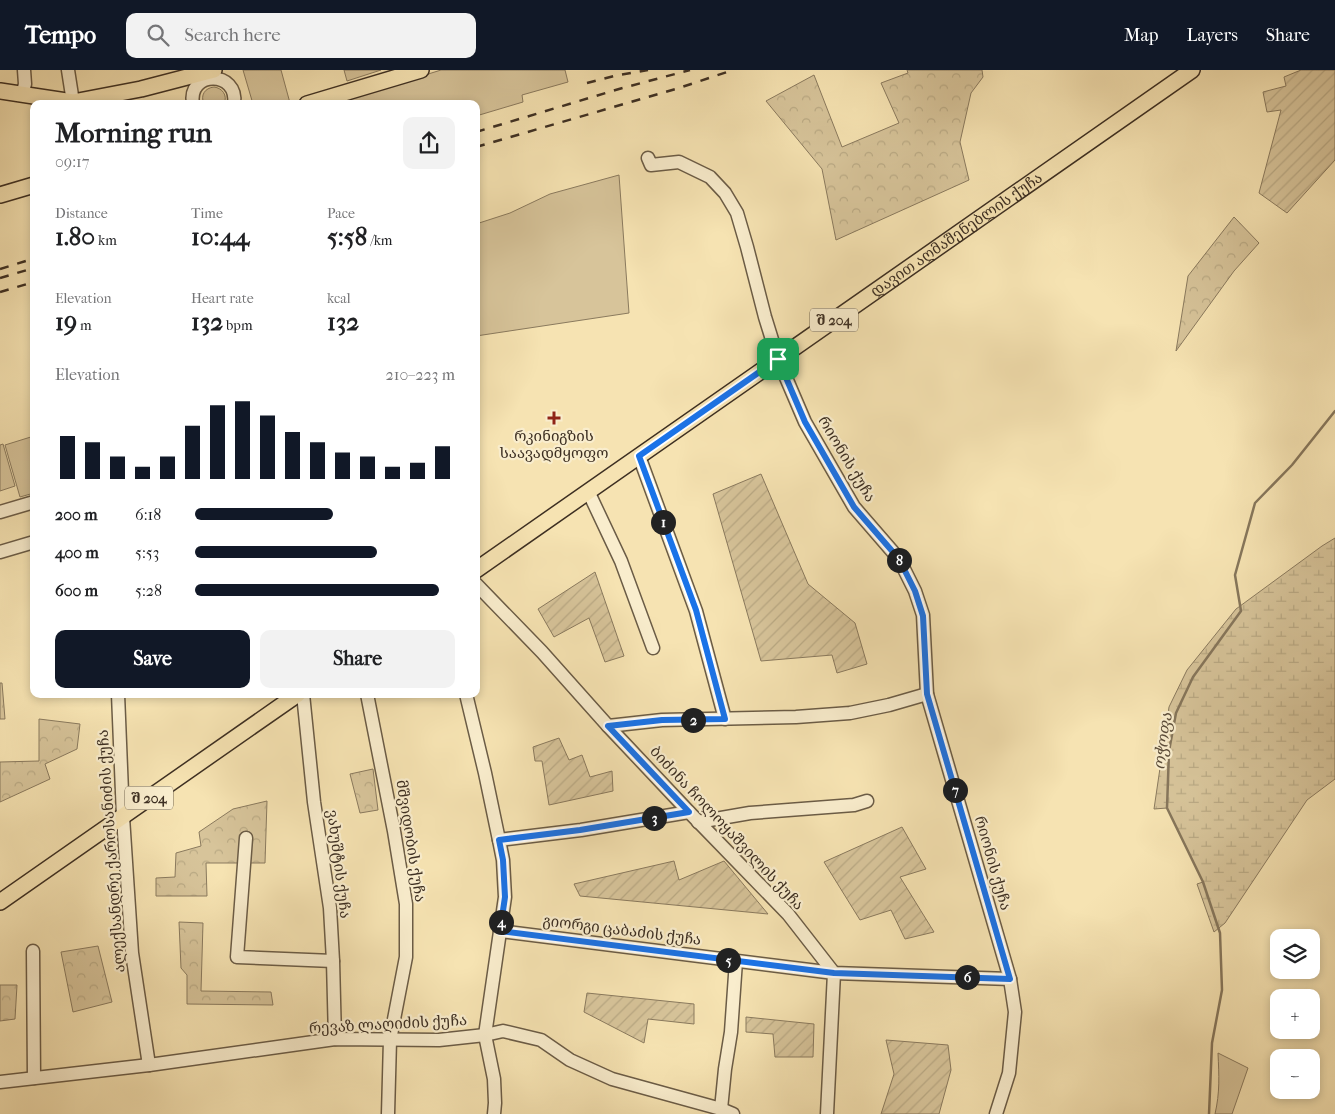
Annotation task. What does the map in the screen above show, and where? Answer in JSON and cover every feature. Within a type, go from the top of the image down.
[{"type":"main road","points":[[320,100],[421,70]]},
{"type":"main road","name":"დავით აღმაშენებლის ქუჩა","points":[[480,567],[1192,70]]},
{"type":"main road","points":[[83,100],[200,76]]},
{"type":"main road","points":[[0,91],[58,100]]},
{"type":"main road","points":[[0,195],[30,186]]},
{"type":"main road","name":"შ 204","points":[[0,902],[292,698]]},
{"type":"street","points":[[22,95],[25,84],[24,70]]},
{"type":"street","points":[[68,70],[73,100]]},
{"type":"street","points":[[192,100],[192,95],[200,76],[220,79],[229,84],[234,94],[234,100]]},
{"type":"street","name":"რიონის ქუჩა","points":[[648,158],[651,165],[679,162],[710,177],[725,193],[737,213],[778,359],[805,422],[854,507],[899,559],[915,591],[923,616],[927,694],[1010,979],[1016,1012],[1009,1073],[996,1114]]},
{"type":"street","points":[[639,456],[696,610],[725,719]]},
{"type":"street","points":[[588,491],[621,561],[652,648]]},
{"type":"street","points":[[0,512],[30,503]]},
{"type":"street","points":[[0,552],[30,543]]},
{"type":"street","name":"ბიძინა ჩოლოყაშვილის ქუჩა","points":[[480,588],[542,652],[698,822],[788,914],[834,973]]},
{"type":"street","points":[[608,726],[662,720],[796,717],[850,713],[889,705],[927,694]]},
{"type":"street","name":"ალექსანდრე ქაროსანიძის ქუჩა","points":[[118,698],[123,816],[132,954],[150,1065]]},
{"type":"street","name":"ვახუშტის ქუჩა","points":[[302,698],[314,802],[330,908],[335,1039]]},
{"type":"street","name":"მშვიდობის ქუჩა","points":[[369,698],[406,904],[406,957],[390,1040],[388,1114]]},
{"type":"street","points":[[467,698],[503,860],[505,897],[485,1035],[494,1079],[494,1114]]},
{"type":"street","points":[[698,822],[750,812],[854,805],[868,801]]},
{"type":"street","points":[[499,840],[580,830],[689,812]]},
{"type":"street","points":[[246,838],[237,958],[333,961]]},
{"type":"street","name":"გიორგი ცაბაძის ქუჩა","points":[[500,931],[834,973],[1010,979]]},
{"type":"street","points":[[33,951],[34,1078]]},
{"type":"street","points":[[727,1112],[725,1069],[731,1032],[736,961]]},
{"type":"street","points":[[827,1114],[834,973]]},
{"type":"street","name":"რევაზ ლაღიძის ქუჩა","points":[[0,1082],[150,1065],[335,1039],[439,1040],[503,1031],[541,1040],[570,1060],[612,1079],[727,1112]]},
{"type":"green space","points":[[243,70],[281,70],[289,100],[252,100]]},
{"type":"green space","points":[[344,70],[381,70],[347,81]]},
{"type":"green space","points":[[441,70],[565,70],[568,82],[522,95],[523,102],[480,115],[480,100],[346,100]]},
{"type":"green space","points":[[907,70],[982,70],[983,77],[971,93],[960,142],[969,180],[836,240],[822,169],[766,101],[814,75],[842,147],[899,123],[881,83],[908,73]]},
{"type":"green space","points":[[1301,70],[1335,70],[1335,160],[1287,213],[1259,193],[1281,110],[1267,112],[1263,92],[1286,86],[1284,77]]},
{"type":"green space","points":[[214,87],[220,89],[224,92],[225,100],[203,100],[204,92]]},
{"type":"green space","points":[[619,175],[629,313],[480,335],[480,223],[510,213],[550,194]]},
{"type":"green space","points":[[1234,217],[1259,243],[1234,271],[1176,351],[1188,276]]},
{"type":"green space","points":[[30,437],[30,494],[20,497],[5,445]]},
{"type":"green space","points":[[3,444],[15,486],[0,491],[0,445]]},
{"type":"green space","points":[[761,474],[808,584],[855,623],[867,664],[837,673],[832,655],[761,661],[713,494]]},
{"type":"green space","points":[[1335,538],[1335,779],[1307,800],[1225,923],[1214,932],[1197,884],[1203,882],[1167,808],[1154,809],[1169,707],[1187,670],[1236,609]]},
{"type":"green space","points":[[595,572],[624,656],[605,662],[589,618],[554,637],[538,609]]},
{"type":"green space","points":[[0,683],[2,683],[5,719],[0,719]]},
{"type":"green space","points":[[39,719],[80,724],[77,749],[45,764],[50,779],[0,802],[0,762],[39,761]]},
{"type":"green space","points":[[559,738],[569,760],[582,755],[590,777],[612,771],[613,791],[549,805],[542,761],[535,761],[533,747]]},
{"type":"green space","points":[[373,769],[378,810],[360,813],[350,774]]},
{"type":"green space","points":[[267,801],[265,863],[206,863],[207,896],[156,896],[156,878],[175,877],[176,853],[201,846],[199,832],[233,809]]},
{"type":"green space","points":[[902,827],[926,869],[900,877],[934,932],[905,939],[891,910],[860,920],[824,862]]},
{"type":"green space","points":[[674,861],[679,880],[724,861],[768,914],[580,896],[574,884]]},
{"type":"green space","points":[[179,922],[203,923],[201,991],[271,992],[273,1005],[187,1004],[187,975],[181,968]]},
{"type":"green space","points":[[98,946],[112,1002],[73,1012],[61,952]]},
{"type":"green space","points":[[0,985],[17,985],[15,1019],[0,1021]]},
{"type":"green space","points":[[587,993],[694,1004],[694,1024],[648,1019],[644,1043],[584,1012]]},
{"type":"green space","points":[[746,1017],[814,1024],[813,1057],[775,1057],[773,1034],[746,1032]]},
{"type":"green space","points":[[886,1040],[948,1045],[951,1070],[939,1114],[881,1114],[894,1074]]},
{"type":"green space","points":[[1218,1053],[1248,1068],[1232,1114],[1215,1114],[1219,1077]]},
{"type":"waterway","name":"ოჭოფა","points":[[1209,1114],[1212,1043],[1222,990],[1220,933],[1203,882],[1167,808],[1169,751],[1176,713],[1193,677],[1241,611],[1235,575],[1255,503],[1292,465],[1335,411]]},
{"type":"railway","points":[[587,83],[648,70]]},
{"type":"railway","points":[[480,131],[690,70]]},
{"type":"railway","points":[[480,146],[679,88],[733,70]]},
{"type":"railway","points":[[0,269],[29,260]]},
{"type":"railway","points":[[0,278],[30,269]]},
{"type":"railway","points":[[0,292],[30,283]]},
{"type":"place","name":"რკინიგზის საავადმყოფო","points":[[554,418]]},
{"type":"route","points":[[778,359],[805,422],[854,507],[899,559],[915,591],[923,616],[927,694],[1010,979],[834,973],[500,931],[505,897],[503,860],[499,840],[580,830],[689,812],[608,726],[662,720],[725,719],[696,610],[639,456],[778,359]]}]
